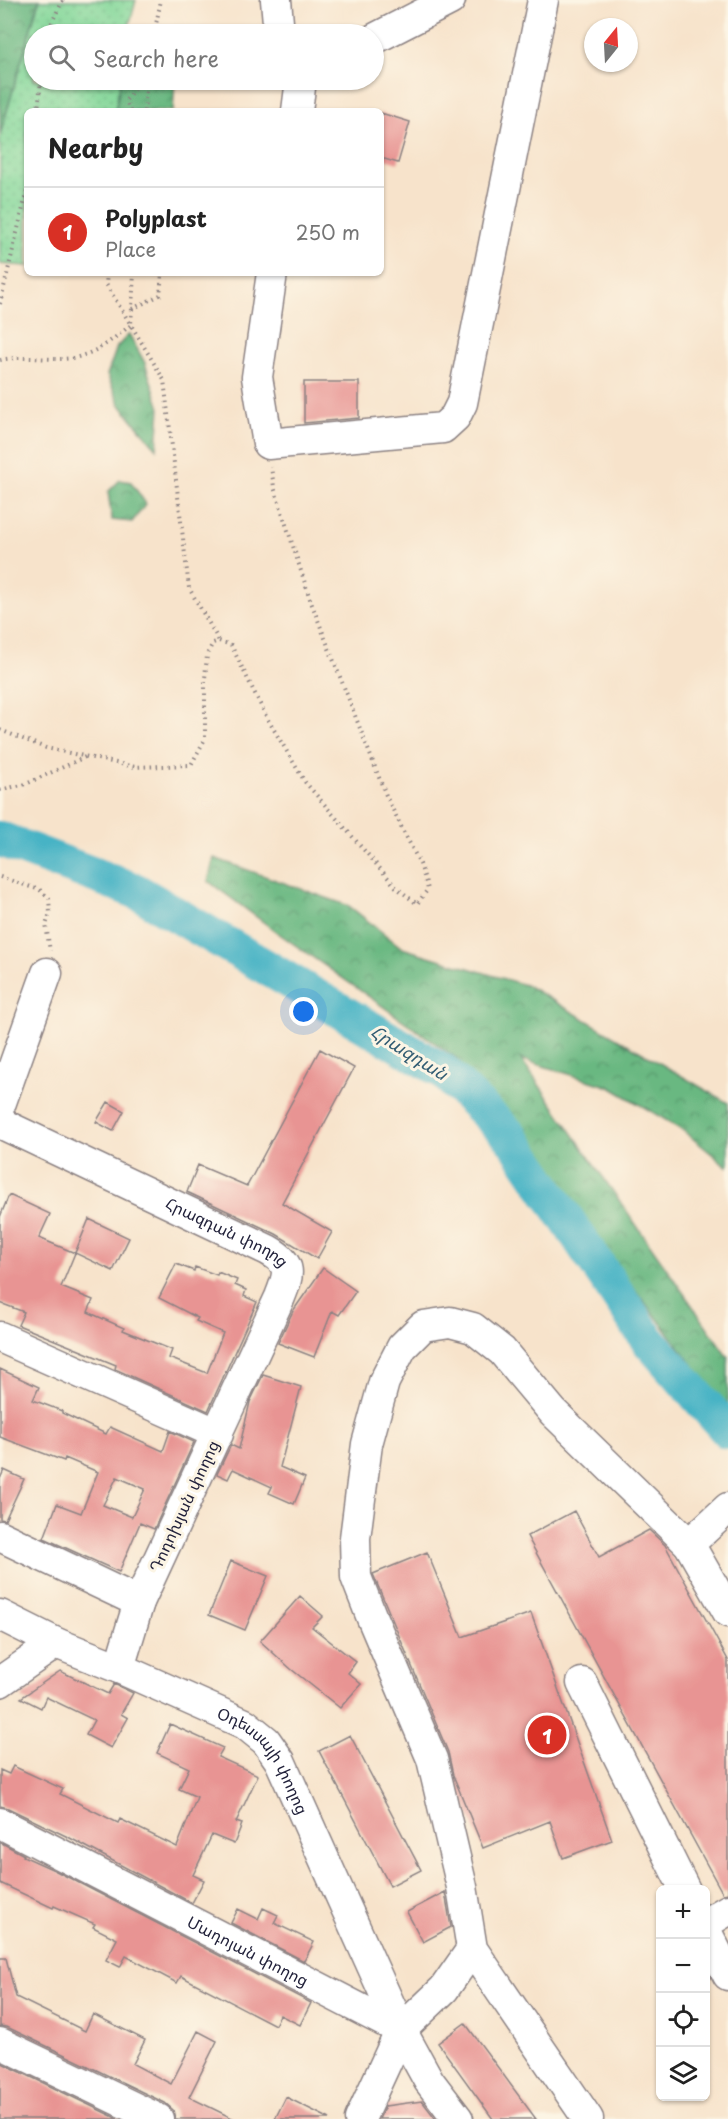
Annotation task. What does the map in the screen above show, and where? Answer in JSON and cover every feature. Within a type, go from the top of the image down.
[{"type":"street","points":[[276,0],[278,24]]},
{"type":"street","points":[[384,34],[450,0]]},
{"type":"street","points":[[272,276],[257,377],[268,444],[443,428],[455,417],[462,403],[543,0]]},
{"type":"street","points":[[297,108],[300,90]]},
{"type":"street","points":[[0,1105],[47,973]]},
{"type":"street","name":"Հրազդան փողոց","points":[[0,1123],[280,1257],[287,1267],[285,1285],[218,1434]]},
{"type":"street","points":[[588,2119],[472,1949],[462,1887],[432,1760],[356,1577],[355,1538],[367,1444],[384,1382],[402,1347],[423,1326],[450,1322],[473,1328],[502,1351],[553,1412],[689,1544],[728,1612]]},
{"type":"street","name":"Դոդոխյան փողոց","points":[[0,1336],[218,1434],[139,1602],[119,1668]]},
{"type":"street","points":[[689,1544],[728,1508]]},
{"type":"street","points":[[0,1536],[139,1602]]},
{"type":"street","name":"Օդեսսայի փողոց","points":[[0,1615],[56,1643],[119,1668],[245,1724],[266,1741],[280,1761],[401,2030]]},
{"type":"street","points":[[0,1682],[56,1643]]},
{"type":"street","points":[[582,1683],[683,1885]]},
{"type":"street","name":"Մադոյան փողոց","points":[[0,1823],[401,2030]]},
{"type":"street","points":[[710,1920],[728,1910]]},
{"type":"street","points":[[710,1939],[728,1975]]},
{"type":"street","points":[[360,2119],[401,2030],[444,1989],[472,1949]]},
{"type":"street","points":[[401,2030],[429,2081],[458,2119]]},
{"type":"street","points":[[0,2043],[158,2119]]},
{"type":"path","points":[[51,24],[63,0]]},
{"type":"path","points":[[156,24],[161,0]]},
{"type":"path","points":[[38,108],[40,90]]},
{"type":"path","points":[[129,108],[126,99],[135,90]]},
{"type":"path","points":[[144,108],[145,90]]},
{"type":"path","points":[[0,304],[24,204]]},
{"type":"path","points":[[107,276],[106,284],[164,380],[189,588],[219,641]]},
{"type":"path","points":[[132,325],[134,276]]},
{"type":"path","points":[[131,310],[160,296],[162,276]]},
{"type":"path","points":[[0,360],[13,357],[82,356],[103,346],[132,325]]},
{"type":"path","points":[[0,730],[46,748],[135,767],[191,765],[205,739],[207,654],[213,643],[219,641],[231,645],[267,718],[305,782],[396,887],[417,904],[428,889],[420,864],[387,798],[311,602],[274,487],[268,444]]},
{"type":"path","points":[[0,790],[26,784],[86,756]]},
{"type":"path","points":[[0,877],[40,890],[50,897],[50,913],[46,925],[51,946],[47,973]]},
{"type":"green space","points":[[0,0],[39,0],[32,24],[24,24],[24,52],[0,135]]},
{"type":"green space","points":[[39,0],[136,0],[130,24],[32,24]]},
{"type":"green space","points":[[24,52],[24,90],[119,90],[116,108],[24,108],[24,266],[0,264],[0,135]]},
{"type":"green space","points":[[119,90],[174,90],[173,108],[116,108]]},
{"type":"green space","points":[[129,334],[145,363],[160,408],[157,449],[120,405],[107,375],[117,347]]},
{"type":"green space","points":[[120,480],[131,482],[146,504],[132,522],[112,520],[108,492]]},
{"type":"green space","points":[[214,858],[349,906],[402,948],[528,986],[728,1103],[728,1167],[681,1129],[610,1087],[521,1059],[728,1357],[728,1410],[455,1057],[208,881]]},
{"type":"building","points":[[384,114],[410,122],[398,163],[384,159]]},
{"type":"building","points":[[304,382],[359,382],[359,418],[304,423]]},
{"type":"building","points":[[320,1049],[354,1068],[282,1203],[332,1232],[317,1259],[276,1234],[187,1192],[198,1165],[247,1186]]},
{"type":"building","points":[[108,1102],[124,1111],[113,1131],[96,1122]]},
{"type":"building","points":[[9,1195],[50,1214],[39,1238],[75,1253],[61,1287],[93,1300],[88,1312],[124,1328],[123,1330],[172,1350],[169,1358],[207,1373],[223,1333],[196,1321],[198,1318],[159,1298],[176,1264],[194,1271],[195,1267],[217,1275],[218,1272],[237,1280],[235,1285],[246,1290],[244,1296],[257,1302],[208,1411],[115,1369],[116,1365],[18,1325],[24,1312],[0,1303],[0,1217]]},
{"type":"building","points":[[89,1219],[129,1238],[113,1271],[75,1253]]},
{"type":"building","points":[[323,1268],[356,1291],[339,1315],[332,1311],[314,1357],[278,1343],[293,1311]]},
{"type":"building","points":[[0,1369],[39,1387],[33,1400],[62,1411],[106,1434],[110,1427],[163,1451],[170,1431],[194,1442],[154,1529],[140,1523],[119,1572],[44,1538],[57,1504],[81,1513],[98,1472],[65,1458],[64,1461],[0,1437]],"holes":[[[117,1477],[145,1489],[132,1517],[103,1505]]]},
{"type":"building","points":[[263,1375],[301,1387],[280,1467],[305,1478],[294,1504],[269,1493],[272,1487],[233,1469],[228,1479],[217,1474],[231,1445],[239,1449],[250,1402]]},
{"type":"building","points":[[4,1470],[24,1479],[5,1520],[0,1519],[0,1479]]},
{"type":"building","points":[[574,1511],[599,1557],[649,1530],[665,1545],[728,1660],[728,1893],[723,1894],[527,1536]]},
{"type":"building","points":[[427,1552],[462,1637],[531,1613],[612,1840],[563,1858],[550,1821],[483,1848],[453,1775],[448,1752],[373,1574]]},
{"type":"building","points":[[231,1561],[268,1576],[245,1630],[209,1615]]},
{"type":"building","points":[[300,1596],[323,1616],[312,1627],[356,1662],[348,1673],[361,1684],[340,1708],[260,1641]]},
{"type":"building","points":[[60,1671],[108,1694],[114,1684],[133,1693],[121,1714],[128,1718],[111,1748],[86,1735],[94,1720],[46,1697],[41,1708],[21,1698]]},
{"type":"building","points":[[170,1724],[223,1748],[218,1757],[258,1775],[236,1822],[242,1824],[234,1844],[212,1835],[193,1875],[204,1880],[192,1903],[70,1838],[0,1806],[0,1770],[9,1774],[13,1766],[63,1789],[60,1794],[118,1823],[120,1819],[177,1847],[197,1797],[179,1789],[189,1768],[157,1753]]},
{"type":"building","points":[[350,1735],[421,1870],[390,1886],[319,1751]]},
{"type":"building","points":[[0,1842],[23,1856],[311,2003],[300,2025],[280,2015],[275,2025],[181,1976],[177,1983],[126,1956],[120,1967],[106,1960],[117,1939],[93,1927],[95,1924],[54,1906],[53,1908],[0,1883]]},
{"type":"building","points":[[445,1892],[451,1927],[423,1942],[407,1912]]},
{"type":"building","points":[[263,1908],[278,1915],[274,1923],[314,1942],[304,1961],[231,1923],[238,1909],[258,1919]]},
{"type":"building","points":[[0,1958],[6,1958],[16,1997],[85,2031],[93,2014],[145,2040],[133,2064],[171,2084],[198,2031],[217,2041],[189,2097],[234,2119],[175,2119],[173,2110],[165,2103],[7,2027],[0,2026]]},
{"type":"building","points":[[465,2023],[536,2119],[493,2119],[438,2043]]},
{"type":"building","points":[[0,2062],[118,2119],[0,2119]]},
{"type":"building","points":[[286,2097],[330,2119],[275,2119]]},
{"type":"building","points":[[422,2101],[436,2119],[379,2119],[385,2106]]},
{"type":"waterway","name":"Հրազդան","points":[[0,839],[136,891],[443,1071],[511,1137],[648,1340],[728,1431]]},
{"type":"place","name":"Polyplast","points":[[547,1735]]}]
